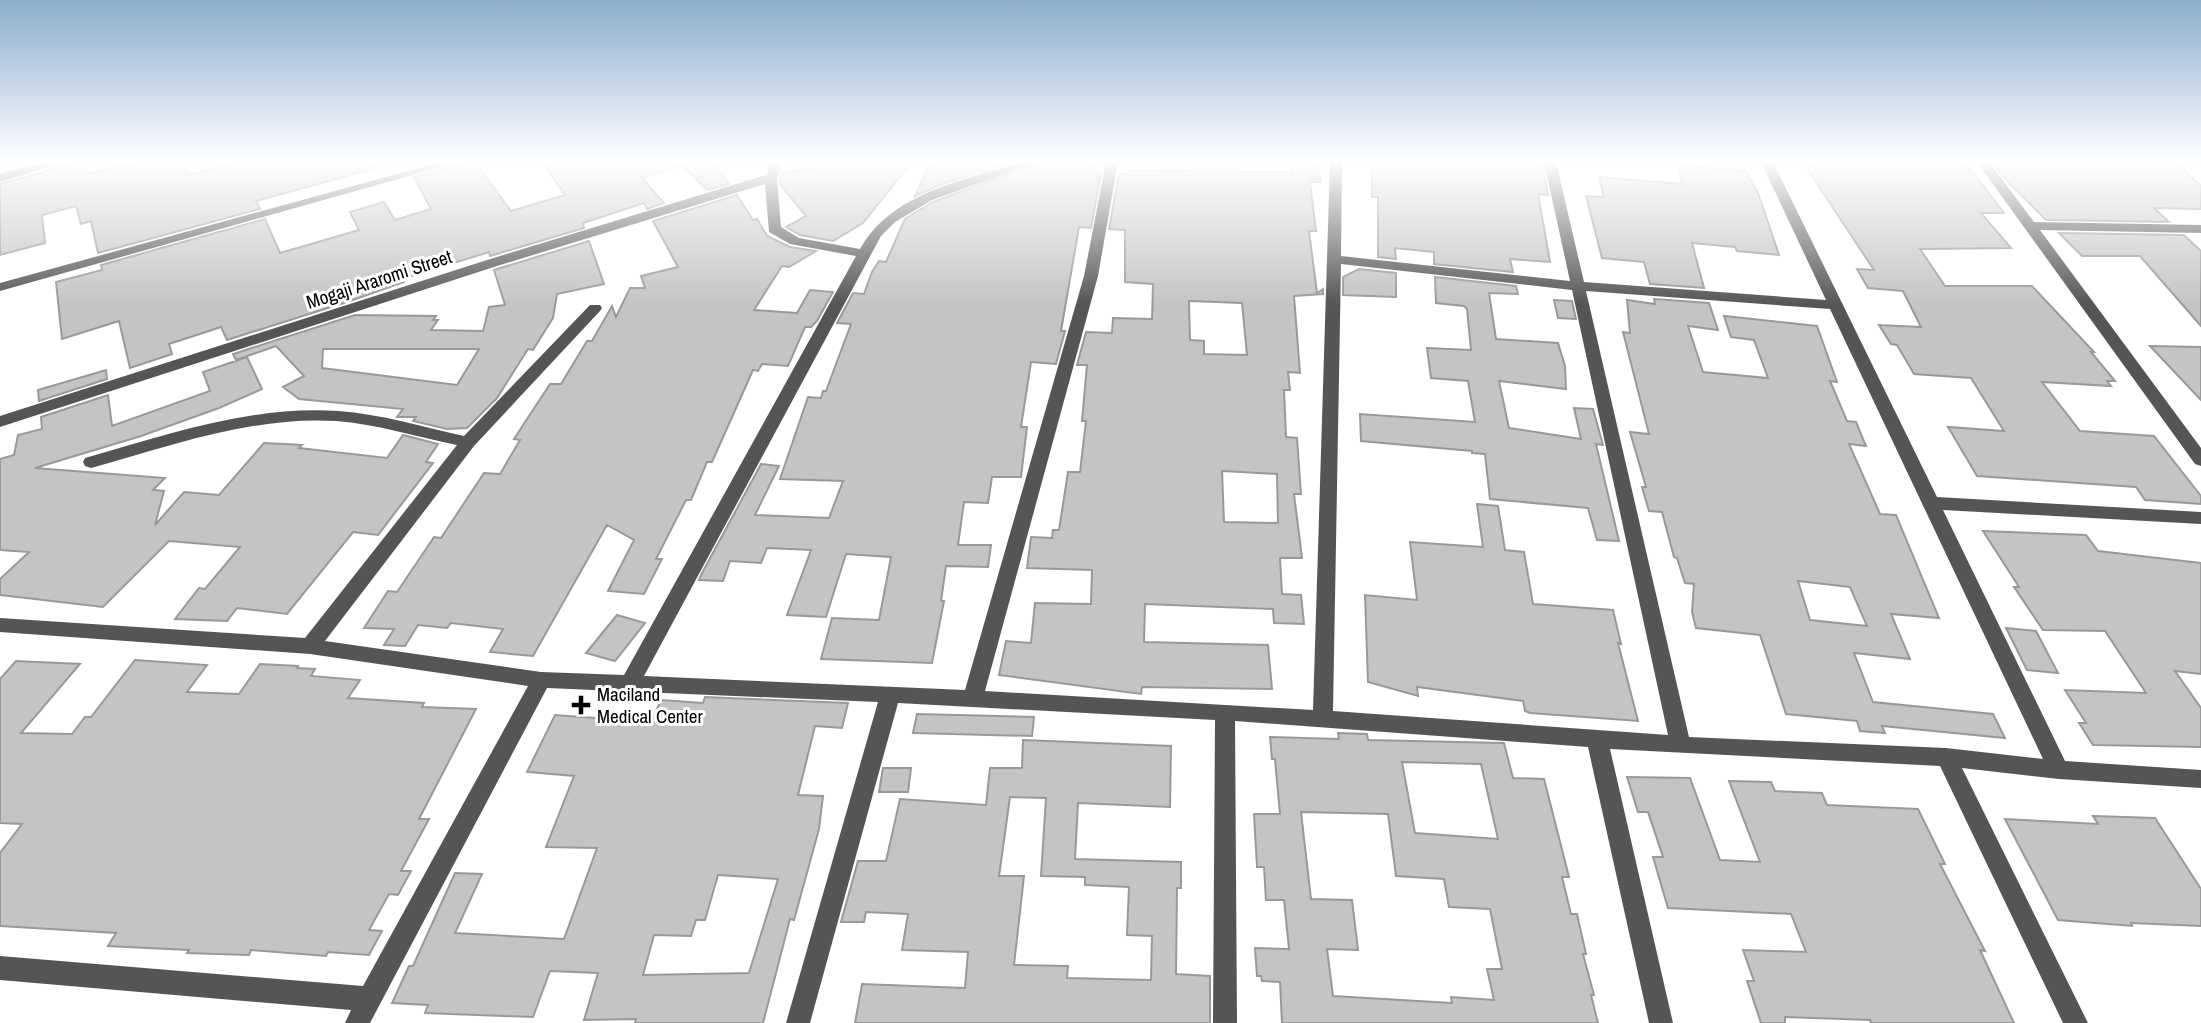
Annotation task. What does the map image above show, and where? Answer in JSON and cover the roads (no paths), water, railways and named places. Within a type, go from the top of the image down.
[{"type":"street","points":[[0,287],[280,210]]},
{"type":"street","name":"Mogaji Araromi Street","points":[[0,422],[492,263],[667,210]]},
{"type":"street","points":[[773,210],[774,229],[795,240],[862,253]]},
{"type":"street","points":[[629,683],[862,253],[890,218],[908,210]]},
{"type":"street","points":[[973,698],[1091,276],[1103,210]]},
{"type":"street","points":[[1323,721],[1334,210]]},
{"type":"street","points":[[1560,210],[1682,745]]},
{"type":"street","points":[[1790,210],[2059,770]]},
{"type":"street","points":[[2020,210],[2201,460]]},
{"type":"street","points":[[2032,226],[2201,229]]},
{"type":"street","points":[[1332,260],[1577,286],[1835,305]]},
{"type":"street","points":[[310,646],[468,442],[595,308]]},
{"type":"street","points":[[91,462],[257,419],[298,416],[338,416],[468,442]]},
{"type":"street","points":[[1930,503],[2201,518]]},
{"type":"street","points":[[0,625],[310,646],[541,680],[890,694],[1224,712],[1597,740],[1946,757],[2059,770],[2201,779]]},
{"type":"street","points":[[357,1023],[541,680]]},
{"type":"street","points":[[798,1023],[890,694]]},
{"type":"street","points":[[1224,712],[1227,868],[1224,1023]]},
{"type":"street","points":[[1597,740],[1661,1023]]},
{"type":"street","points":[[1946,757],[2076,1023]]},
{"type":"street","points":[[0,968],[369,999]]},
{"type":"place","name":"Maciland Medical Center","points":[[581,705]]}]
